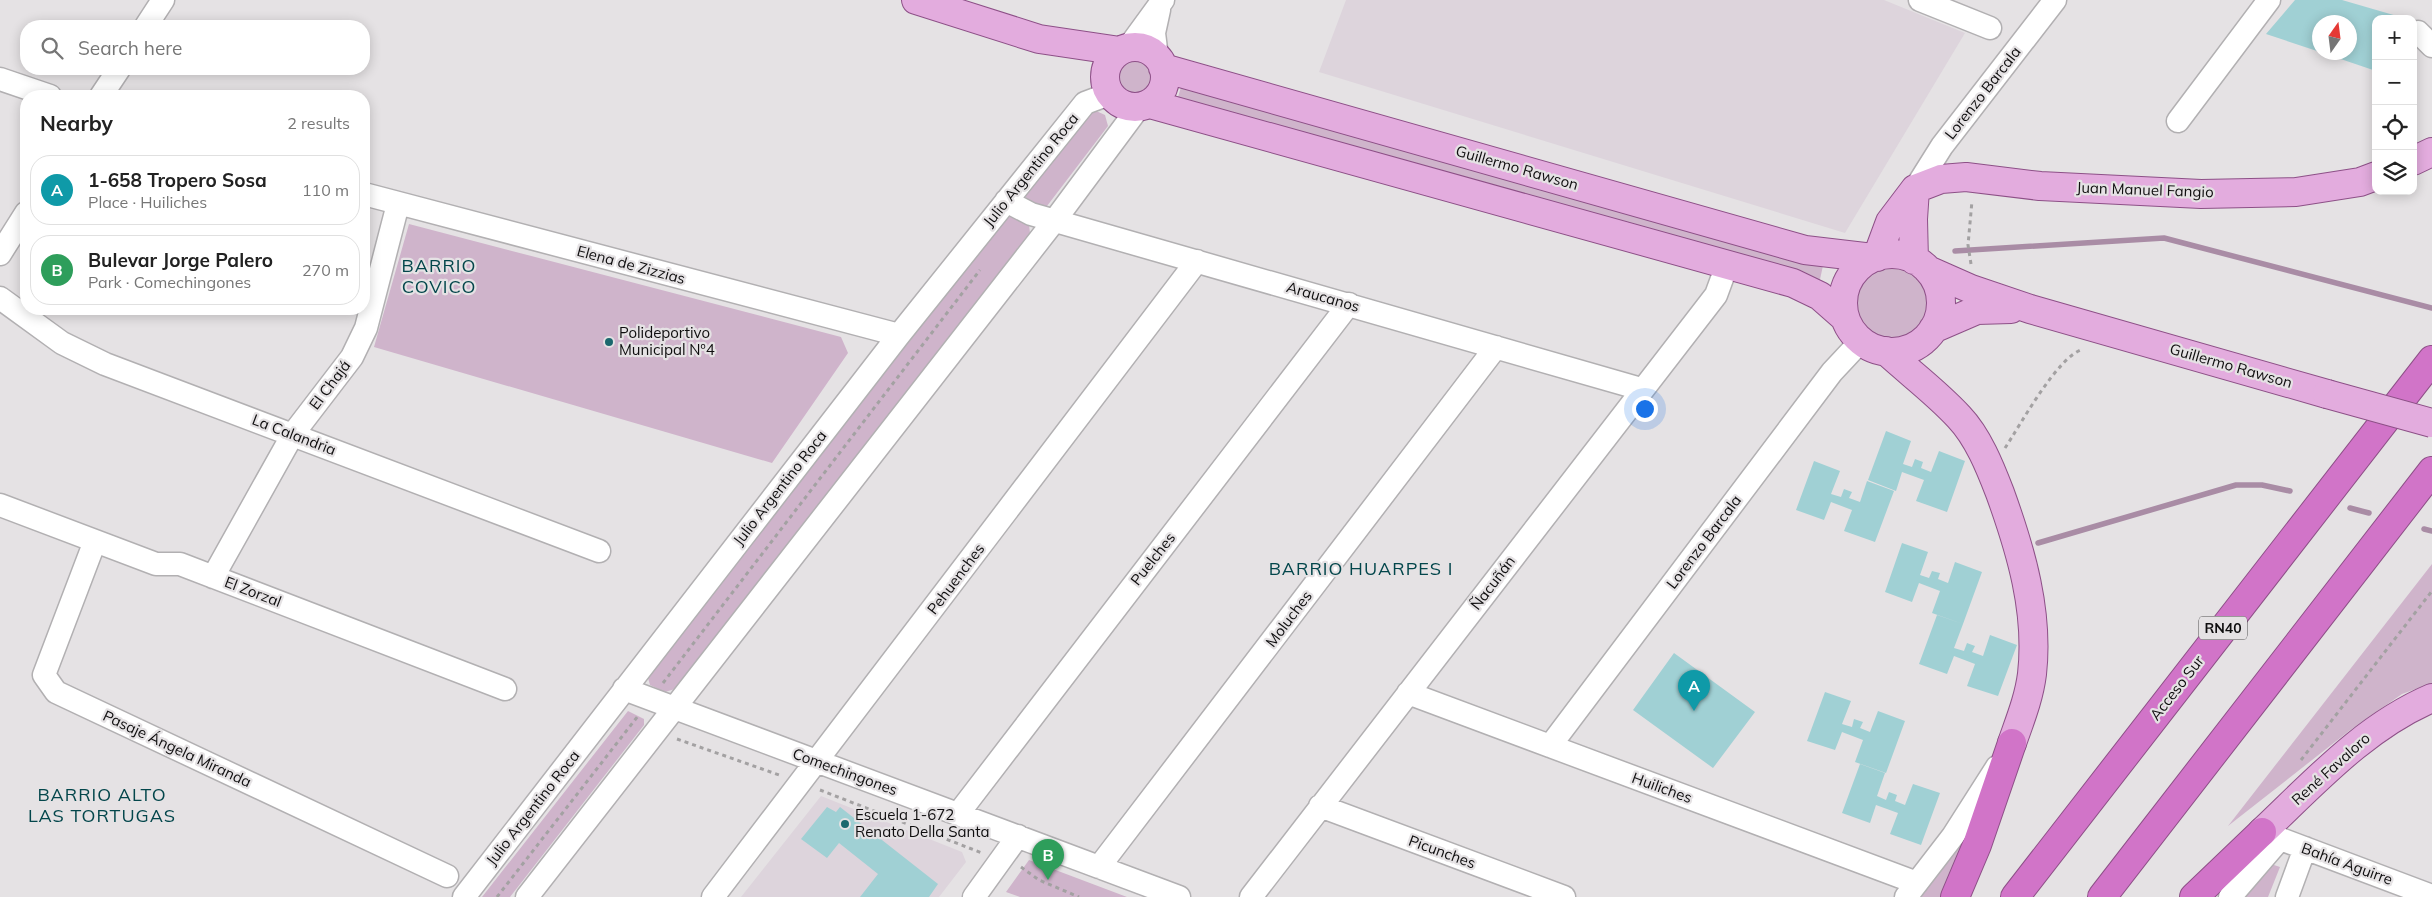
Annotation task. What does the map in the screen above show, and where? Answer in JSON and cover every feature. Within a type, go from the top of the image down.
[{"type":"highway","name":"Acceso Sur","points":[[2015,897],[2432,360]]},
{"type":"highway","points":[[2102,897],[2432,471]]},
{"type":"highway","points":[[1955,897],[1977,845],[2012,743]]},
{"type":"highway","points":[[2194,897],[2271,836]]},
{"type":"main road","points":[[916,0],[1040,39],[1116,66]]},
{"type":"main road","points":[[1116,66],[1144,48],[1160,62],[1164,84],[1161,92],[1144,106]]},
{"type":"main road","name":"Guillermo Rawson","points":[[1160,62],[1805,250],[1875,258]]},
{"type":"main road","points":[[1116,66],[1122,105],[1144,106],[1727,265],[1804,288],[1831,304],[1845,318],[1852,330],[1960,418],[1989,465],[2020,552],[2028,590],[2034,637],[2032,674],[2026,704],[2012,743]]},
{"type":"main road","points":[[2417,159],[2432,152]]},
{"type":"main road","name":"Juan Manuel Fangio","points":[[1915,188],[1941,179],[1966,177],[2040,186],[2201,194],[2296,192],[2360,182],[2372,178]]},
{"type":"main road","name":"Lorenzo Barcala","points":[[1875,258],[1890,222],[1915,188]]},
{"type":"main road","name":"Lorenzo Barcala","points":[[1915,188],[1913,219],[1921,265]]},
{"type":"main road","points":[[1845,318],[1842,304],[1850,279],[1861,265],[1875,258],[1893,254],[1921,265],[1937,286],[1941,300],[1939,315],[1933,329],[1923,341],[1910,348],[1873,346]]},
{"type":"main road","name":"Guillermo Rawson","points":[[1921,265],[1971,289],[2030,309],[2432,423]]},
{"type":"main road","name":"Guillermo Rawson","points":[[1933,329],[1977,310],[2030,309]]},
{"type":"main road","name":"René Favaloro","points":[[2271,836],[2361,739],[2410,707],[2432,698]]},
{"type":"street","points":[[150,20],[163,0]]},
{"type":"street","points":[[1920,0],[1990,28]]},
{"type":"street","name":"Lorenzo Barcala","points":[[1915,188],[1942,146],[2055,0]]},
{"type":"street","points":[[2178,121],[2269,0]]},
{"type":"street","points":[[1160,62],[1154,34],[1162,1]]},
{"type":"street","points":[[1116,66],[1162,1]]},
{"type":"street","name":"Julio Argentino Roca","points":[[464,897],[899,335],[1116,66]]},
{"type":"street","points":[[105,90],[115,75]]},
{"type":"street","points":[[0,79],[32,90]]},
{"type":"street","points":[[527,897],[1144,106]]},
{"type":"street","name":"Elena de Zizzias","points":[[370,196],[899,335]]},
{"type":"street","name":"Araucanos","points":[[1006,202],[1031,214],[1641,389]]},
{"type":"street","name":"El Chajá","points":[[370,312],[398,204]]},
{"type":"street","points":[[0,254],[20,222]]},
{"type":"street","name":"Pehuenches","points":[[713,897],[818,762],[1197,261]]},
{"type":"street","name":"Ñacuñán","points":[[1251,897],[1641,389],[1716,295],[1727,265]]},
{"type":"street","name":"La Calandria","points":[[0,298],[20,313]]},
{"type":"street","name":"Puelches","points":[[958,814],[1349,304]]},
{"type":"street","name":"La Calandria","points":[[23,315],[62,343],[83,355],[599,551]]},
{"type":"street","name":"El Chajá","points":[[213,577],[293,434],[352,357],[366,328],[369,315]]},
{"type":"street","name":"Lorenzo Barcala","points":[[1550,746],[1832,372],[1873,346]]},
{"type":"street","name":"Moluches","points":[[1100,867],[1496,347]]},
{"type":"street","name":"El Zorzal","points":[[0,505],[156,564],[180,564],[505,689]]},
{"type":"street","name":"Pasaje Ángela Miranda","points":[[95,541],[44,675],[56,692],[447,876]]},
{"type":"street","name":"Comechingones","points":[[624,689],[1179,897]]},
{"type":"street","name":"Huiliches","points":[[1408,693],[1550,746],[1911,890]]},
{"type":"street","points":[[1911,890],[1953,836],[2012,743]]},
{"type":"street","name":"Picunches","points":[[1320,806],[1564,897]]},
{"type":"street","points":[[975,897],[1018,836]]},
{"type":"street","name":"Bahía Aguirre","points":[[2271,836],[2305,848],[2403,891],[2432,896]]},
{"type":"street","name":"René Favaloro","points":[[2230,897],[2271,836]]},
{"type":"street","points":[[2287,897],[2305,848]]},
{"type":"path","points":[[1968,245],[1971,261]]},
{"type":"path","points":[[497,897],[984,264]]},
{"type":"path","points":[[1989,465],[2003,450],[2061,364],[2076,351],[2085,348]]},
{"type":"path","points":[[623,723],[656,732],[802,783],[1023,868],[1039,880],[1079,897]]},
{"type":"shaded area","points":[[1346,0],[1884,0],[1965,33],[1845,233],[1319,72]]},
{"type":"shaded area","points":[[1134,55],[1146,59],[1152,65],[1156,77],[1152,89],[1146,95],[1134,99],[1122,95],[1116,89],[1112,77],[1116,65],[1122,59]]},
{"type":"shaded area","points":[[1181,87],[1824,261],[1819,284],[1180,101],[1178,97]]},
{"type":"shaded area","points":[[1094,110],[1105,115],[1108,126],[1047,206],[1044,208],[1027,200],[1025,194],[1087,112]]},
{"type":"shaded area","points":[[1015,215],[1029,225],[1030,233],[675,689],[665,692],[650,685],[648,678],[1006,217]]},
{"type":"shaded area","name":"Polideportivo Municipal Nº4","points":[[409,224],[841,337],[848,353],[772,463],[374,347]]},
{"type":"shaded area","points":[[1885,265],[1899,265],[1913,271],[1923,281],[1929,295],[1927,316],[1913,333],[1899,339],[1885,339],[1871,333],[1861,323],[1855,309],[1855,295],[1861,281],[1871,271]]},
{"type":"shaded area","points":[[2432,564],[2432,683],[2402,694],[2349,731],[2228,826]]},
{"type":"shaded area","points":[[628,711],[644,719],[644,725],[510,897],[482,897]]},
{"type":"shaded area","name":"Escuela 1-672 Renato Della Santa","points":[[821,796],[962,852],[966,862],[939,897],[741,897]]},
{"type":"shaded area","points":[[1968,835],[1943,897],[1920,897]]},
{"type":"shaded area","points":[[1029,860],[1127,897],[1020,897],[1006,892]]},
{"type":"shaded area","points":[[2271,864],[2280,867],[2268,897],[2242,897]]},
{"type":"building","points":[[2295,0],[2342,0],[2394,15],[2372,15],[2372,70],[2344,60],[2357,60],[2357,15],[2312,15],[2312,49],[2266,34]]},
{"type":"building","points":[[1886,431],[1911,441],[1903,464],[1912,467],[1915,459],[1923,462],[1921,468],[1931,472],[1939,451],[1965,461],[1947,512],[1916,501],[1924,480],[1902,472],[1896,491],[1868,480]]},
{"type":"building","points":[[1814,461],[1840,471],[1831,494],[1841,497],[1844,489],[1852,492],[1849,498],[1860,502],[1867,481],[1894,491],[1875,542],[1844,531],[1852,510],[1831,502],[1824,520],[1796,510]]},
{"type":"building","points":[[1902,543],[1928,552],[1920,575],[1929,578],[1932,571],[1940,573],[1938,579],[1948,583],[1955,562],[1982,572],[1963,624],[1932,613],[1940,591],[1919,583],[1912,602],[1885,592]]},
{"type":"building","points":[[1937,615],[1963,624],[1954,648],[1964,651],[1967,643],[1975,646],[1972,652],[1983,656],[1990,635],[2017,645],[1998,696],[1967,686],[1975,664],[1954,656],[1947,674],[1919,664]]},
{"type":"building","points":[[1674,653],[1755,712],[1713,768],[1633,710]]},
{"type":"building","points":[[1825,692],[1851,701],[1842,724],[1852,727],[1854,719],[1863,722],[1860,728],[1870,732],[1878,711],[1905,721],[1886,773],[1855,762],[1863,740],[1842,732],[1835,750],[1807,741]]},
{"type":"building","points":[[1860,764],[1885,773],[1877,796],[1886,800],[1889,792],[1897,795],[1895,801],[1905,805],[1913,784],[1940,793],[1921,845],[1890,834],[1898,813],[1876,805],[1870,823],[1842,813]]},
{"type":"building","points":[[827,807],[836,812],[840,807],[938,884],[929,897],[860,897],[878,874],[839,843],[827,858],[801,839]]},
{"type":"waterway","points":[[1955,251],[2164,238],[2432,308]]},
{"type":"waterway","points":[[2038,543],[2236,485],[2262,485],[2290,491]]},
{"type":"waterway","points":[[2350,508],[2369,513]]},
{"type":"waterway","points":[[2424,529],[2432,531]]},
{"type":"place","name":"Polideportivo Municipal Nº4","points":[[609,342]]},
{"type":"place","name":"1-658 Tropero Sosa","points":[[1694,711]]},
{"type":"place","name":"Escuela 1-672 Renato Della Santa","points":[[845,824]]},
{"type":"place","name":"Bulevar Jorge Palero","points":[[1048,880]]},
{"type":"district","name":"BARRIO COVICO","points":[[439,276]]},
{"type":"district","name":"BARRIO HUARPES I","points":[[1361,569]]},
{"type":"district","name":"BARRIO ALTO LAS TORTUGAS","points":[[102,805]]}]
